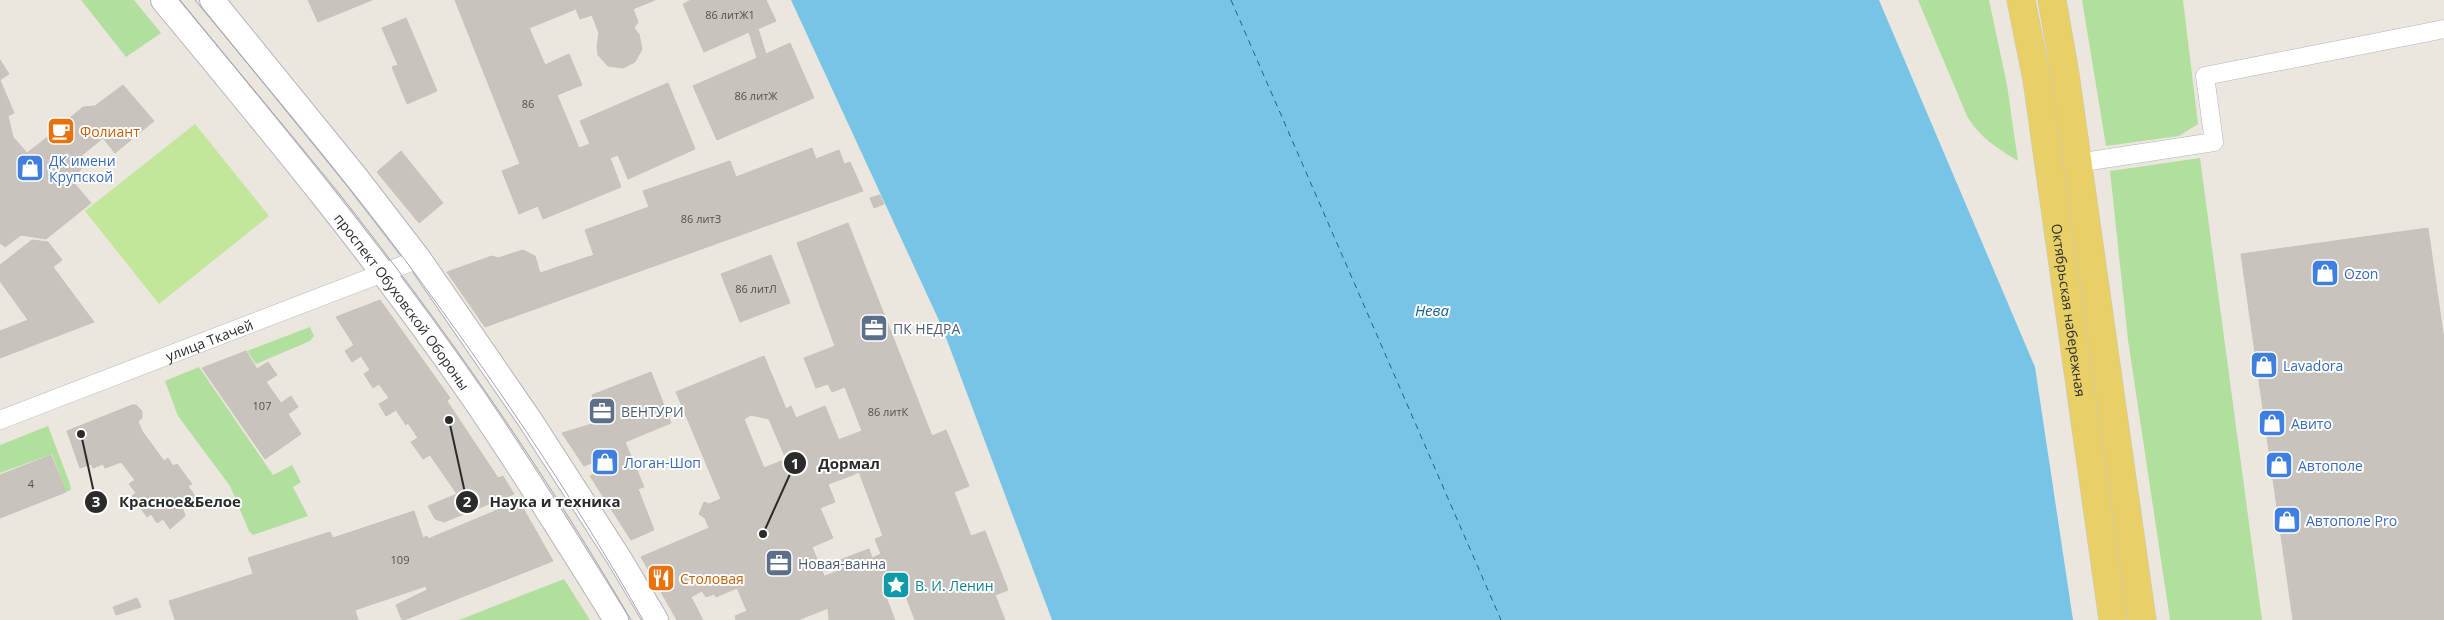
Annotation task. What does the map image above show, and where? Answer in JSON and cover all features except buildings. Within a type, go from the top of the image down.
[{"type":"main road","name":"проспект Обуховской Обороны","points":[[163,0],[327,201],[382,272],[472,396],[616,620]]},
{"type":"main road","points":[[212,0],[356,177],[419,259],[530,420],[619,558],[656,620]]},
{"type":"main road","name":"Октябрьская набережная","points":[[2021,0],[2038,90],[2113,620]]},
{"type":"main road","name":"Октябрьская набережная","points":[[2052,0],[2142,620]]},
{"type":"street","points":[[2077,162],[2214,142],[2205,76],[2444,30]]},
{"type":"street","name":"улица Ткачей","points":[[0,420],[419,259]]},
{"type":"green space","points":[[81,0],[134,0],[161,33],[126,57]]},
{"type":"green space","points":[[1918,0],[1989,0],[2007,85],[2018,161],[1983,136],[1967,116]]},
{"type":"green space","points":[[2082,0],[2183,0],[2198,124],[2179,136],[2106,146]]},
{"type":"green space","points":[[195,124],[269,216],[159,304],[85,211]]},
{"type":"green space","points":[[2200,158],[2262,620],[2170,620],[2128,340],[2110,171]]},
{"type":"green space","points":[[310,327],[314,336],[310,341],[256,364],[247,351]]},
{"type":"green space","points":[[199,367],[273,475],[292,465],[301,482],[293,487],[308,516],[253,535],[249,531],[230,486],[178,416],[165,381]]},
{"type":"green space","points":[[48,426],[70,484],[71,490],[66,492],[52,454],[0,473],[0,445]]},
{"type":"green space","points":[[564,579],[590,620],[459,620]]},
{"type":"water","name":"Нева","points":[[791,0],[1879,0],[2035,367],[2073,620],[1052,620],[942,327]]},
{"type":"ferry route","points":[[1231,0],[1501,620]]},
{"type":"tram line","points":[[180,0],[337,191],[416,294],[528,454],[631,620]]},
{"type":"tram line","points":[[195,0],[303,130],[408,264],[531,438],[589,528],[643,620]]},
{"type":"place","name":"Фолиант","points":[[61,131]]},
{"type":"place","name":"ДК имени Крупской","points":[[30,168]]},
{"type":"place","name":"Ozon","points":[[2325,273]]},
{"type":"place","name":"ПК НЕДРА","points":[[874,328]]},
{"type":"place","name":"Lavadora","points":[[2264,365]]},
{"type":"place","name":"ВЕНТУРИ","points":[[602,411]]},
{"type":"place","name":"Наука и техника","points":[[449,420]]},
{"type":"place","name":"Авито","points":[[2272,423]]},
{"type":"place","name":"Красное&Белое","points":[[81,434]]},
{"type":"place","name":"Логан-Шоп","points":[[605,462]]},
{"type":"place","name":"Автополе","points":[[2279,465]]},
{"type":"place","name":"Автополе Pro","points":[[2287,520]]},
{"type":"place","name":"Дормал","points":[[763,534]]},
{"type":"place","name":"Новая-ванна","points":[[779,563]]},
{"type":"place","name":"Столовая","points":[[661,578]]},
{"type":"place","name":"В. И. Ленин","points":[[896,585]]}]
